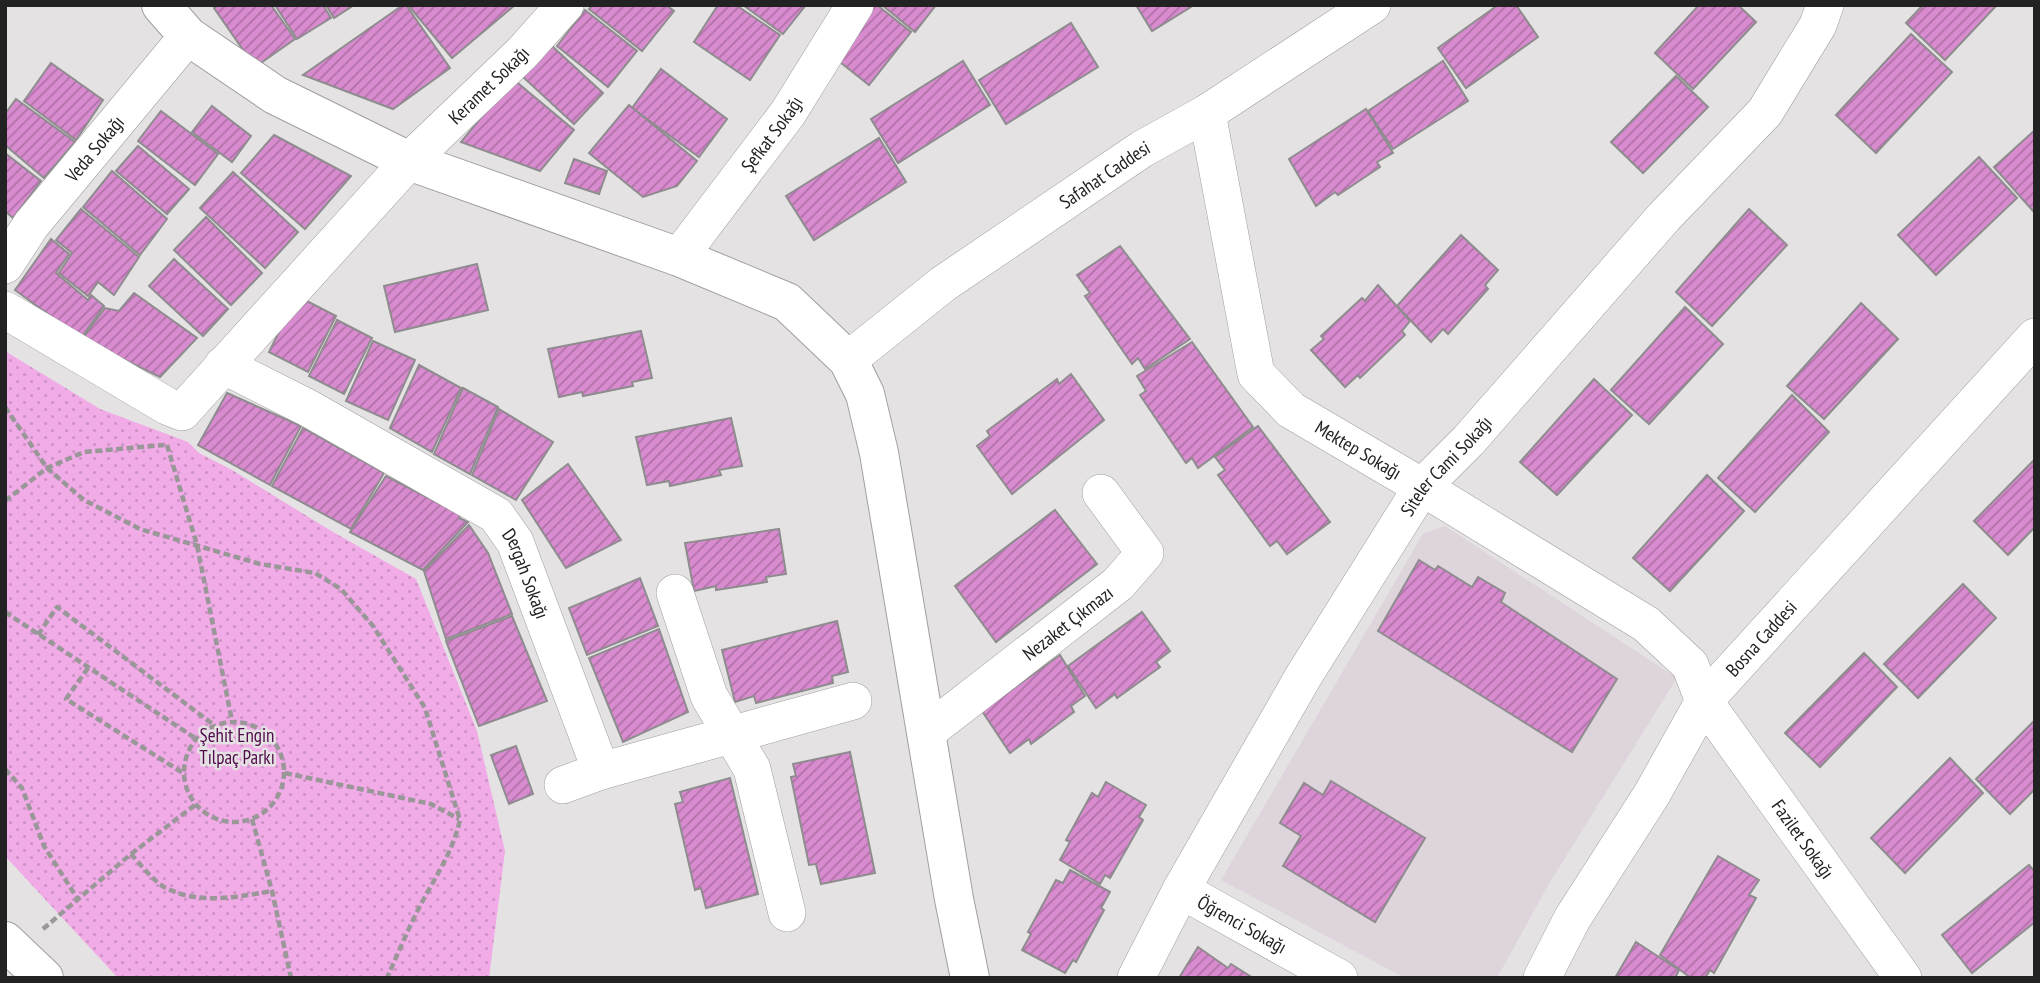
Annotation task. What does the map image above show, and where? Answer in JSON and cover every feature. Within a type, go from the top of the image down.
[{"type":"main road","points":[[179,16],[275,95],[409,161],[679,257],[787,302],[848,360],[865,394],[879,453],[954,899],[970,978]]},
{"type":"main road","points":[[18,957],[44,978]]},
{"type":"street","name":"Keramet Sokağı","points":[[409,161],[522,53],[565,5]]},
{"type":"street","name":"Şefkat Sokağı","points":[[679,257],[788,113],[855,5]]},
{"type":"street","name":"Safahat Caddesi","points":[[848,360],[943,284],[1142,149],[1207,113],[1371,5]]},
{"type":"street","name":"Siteler Cami Sokağı","points":[[1136,978],[1181,890],[1303,677],[1422,487],[1469,440],[1664,217],[1765,111],[1818,25],[1825,5]]},
{"type":"street","name":"Veda Sokağı","points":[[5,265],[179,16]]},
{"type":"street","name":"Mektep Sokağı","points":[[1207,113],[1256,374],[1291,410],[1646,624],[1690,664],[1704,701]]},
{"type":"street","points":[[5,310],[175,409],[223,365],[409,161]]},
{"type":"street","name":"Bosna Caddesi","points":[[1542,978],[1572,919],[1652,794],[1704,701],[2035,337]]},
{"type":"street","name":"Dergah Sokağı","points":[[223,365],[308,408],[496,515],[515,542],[601,771]]},
{"type":"street","name":"Nezaket Çıkmazı","points":[[927,732],[1118,584],[1145,553],[1101,493]]},
{"type":"street","points":[[675,593],[709,696],[752,769],[787,913]]},
{"type":"street","points":[[563,785],[601,771],[853,701]]},
{"type":"street","name":"Fazilet Sokağı","points":[[1704,701],[1903,978]]},
{"type":"street","name":"Öğrenci Sokağı","points":[[1181,890],[1339,978]]},
{"type":"path","points":[[5,407],[47,468],[84,500],[141,529],[260,564],[315,573],[341,589],[373,626],[425,708],[460,820],[446,860],[420,906],[387,978]]},
{"type":"path","points":[[175,409],[164,433],[197,545],[232,721]]},
{"type":"path","points":[[5,501],[47,468],[84,452],[167,445]]},
{"type":"path","points":[[38,635],[57,607],[214,725]]},
{"type":"path","points":[[5,612],[195,738]]},
{"type":"path","points":[[88,668],[66,699],[183,773]]},
{"type":"path","points":[[232,721],[258,727],[271,738],[281,752],[285,773],[281,792],[268,810],[252,820],[234,823],[213,819],[195,805],[186,791],[183,773],[186,752],[195,738],[214,725],[232,721]]},
{"type":"path","points":[[5,769],[22,788],[44,846],[77,898]]},
{"type":"path","points":[[285,773],[431,804],[460,820]]},
{"type":"path","points":[[18,957],[77,898],[195,805]]},
{"type":"path","points":[[252,820],[272,891],[291,978]]},
{"type":"path","points":[[131,854],[164,888],[192,897],[233,898],[272,891]]},
{"type":"shaded area","points":[[1445,526],[1677,678],[1550,882],[1497,978],[1405,978],[1221,880],[1423,534]]},
{"type":"green space","name":"Şehit Engin Tılpaç Parkı","points":[[5,351],[100,409],[188,442],[199,453],[416,579],[477,731],[505,851],[489,978],[118,978],[5,856]]},
{"type":"building","points":[[219,5],[271,5],[295,39],[255,67],[214,8]]},
{"type":"building","points":[[275,5],[323,5],[331,18],[297,39]]},
{"type":"building","points":[[326,5],[354,5],[334,18]]},
{"type":"building","points":[[406,5],[450,68],[393,109],[303,75]]},
{"type":"building","points":[[408,5],[515,5],[452,58]]},
{"type":"building","points":[[592,5],[666,5],[674,11],[642,51],[589,9]]},
{"type":"building","points":[[718,5],[736,5],[780,35],[750,80],[694,42]]},
{"type":"building","points":[[743,5],[803,5],[805,6],[783,34]]},
{"type":"building","points":[[869,5],[877,5],[911,32],[869,85],[830,54]]},
{"type":"building","points":[[882,5],[936,5],[915,32]]},
{"type":"building","points":[[1136,5],[1194,5],[1152,31]]},
{"type":"building","points":[[1498,5],[1516,5],[1538,37],[1466,88],[1438,48]]},
{"type":"building","points":[[1699,5],[1738,5],[1756,22],[1693,89],[1655,53]]},
{"type":"building","points":[[1923,5],[1997,5],[1945,60],[1906,23]]},
{"type":"building","points":[[585,10],[637,51],[608,87],[557,46]]},
{"type":"building","points":[[1071,23],[1098,67],[1006,124],[979,80]]},
{"type":"building","points":[[1911,34],[1952,72],[1876,153],[1836,115]]},
{"type":"building","points":[[552,46],[603,93],[574,124],[523,77]]},
{"type":"building","points":[[963,61],[990,105],[898,163],[871,119]]},
{"type":"building","points":[[1443,61],[1468,101],[1393,149],[1368,111]]},
{"type":"building","points":[[51,63],[103,100],[76,140],[24,101]]},
{"type":"building","points":[[661,69],[727,119],[699,157],[632,108]]},
{"type":"building","points":[[1676,76],[1708,107],[1643,173],[1611,142]]},
{"type":"building","points":[[513,79],[574,130],[540,171],[461,142]]},
{"type":"building","points":[[16,99],[75,142],[44,178],[5,145],[5,114]]},
{"type":"building","points":[[629,105],[697,161],[677,186],[643,197],[589,153]]},
{"type":"building","points":[[212,106],[251,136],[232,162],[192,132]]},
{"type":"building","points":[[1366,109],[1393,153],[1377,162],[1380,167],[1316,206],[1289,159]]},
{"type":"building","points":[[161,111],[218,154],[195,185],[138,141]]},
{"type":"building","points":[[2035,130],[2035,209],[2033,211],[1994,167]]},
{"type":"building","points":[[274,135],[351,176],[305,229],[241,173]]},
{"type":"building","points":[[879,138],[906,182],[814,240],[786,196]]},
{"type":"building","points":[[138,146],[189,189],[167,214],[116,171]]},
{"type":"building","points":[[5,153],[41,181],[13,218],[5,211]]},
{"type":"building","points":[[1979,157],[2017,198],[1936,275],[1898,235]]},
{"type":"building","points":[[574,159],[607,171],[599,194],[565,183]]},
{"type":"building","points":[[112,171],[167,219],[140,255],[83,207]]},
{"type":"building","points":[[233,172],[298,232],[265,268],[200,208]]},
{"type":"building","points":[[81,209],[139,257],[114,295],[98,282],[88,296],[59,273],[72,253],[56,240]]},
{"type":"building","points":[[1749,209],[1787,245],[1712,326],[1676,292]]},
{"type":"building","points":[[206,217],[262,273],[231,305],[174,250]]},
{"type":"building","points":[[1461,235],[1498,270],[1485,285],[1488,289],[1448,334],[1443,329],[1431,342],[1397,306]]},
{"type":"building","points":[[51,239],[69,254],[56,273],[88,300],[91,295],[104,306],[81,338],[15,290]]},
{"type":"building","points":[[1120,246],[1190,339],[1145,369],[1138,358],[1132,364],[1085,296],[1090,293],[1077,275]]},
{"type":"building","points":[[174,259],[228,309],[203,336],[149,286]]},
{"type":"building","points":[[477,264],[488,310],[395,332],[384,286]]},
{"type":"building","points":[[1378,285],[1410,321],[1402,331],[1405,335],[1360,378],[1358,375],[1345,387],[1311,350],[1324,339],[1321,336],[1362,298],[1365,301]]},
{"type":"building","points":[[134,293],[197,338],[160,377],[82,339],[105,308],[119,311]]},
{"type":"building","points":[[297,296],[336,316],[308,372],[269,352]]},
{"type":"building","points":[[1861,303],[1898,339],[1824,419],[1787,386]]},
{"type":"building","points":[[1685,307],[1723,344],[1649,424],[1611,390]]},
{"type":"building","points":[[337,320],[372,338],[344,394],[309,376]]},
{"type":"building","points":[[641,331],[652,378],[632,382],[633,386],[583,396],[582,392],[559,397],[548,349]]},
{"type":"building","points":[[373,341],[415,360],[388,420],[346,401]]},
{"type":"building","points":[[1192,342],[1253,427],[1198,468],[1192,458],[1186,463],[1140,395],[1146,391],[1137,376]]},
{"type":"building","points":[[419,365],[461,388],[432,452],[390,428]]},
{"type":"building","points":[[1071,374],[1104,420],[1012,494],[977,446],[990,436],[987,431],[1057,379],[1059,384]]},
{"type":"building","points":[[1594,379],[1632,415],[1557,495],[1520,462]]},
{"type":"building","points":[[463,388],[498,407],[470,474],[434,454]]},
{"type":"building","points":[[227,393],[301,426],[270,485],[198,445]]},
{"type":"building","points":[[1792,395],[1829,432],[1755,512],[1718,478]]},
{"type":"building","points":[[499,409],[553,442],[516,500],[472,475]]},
{"type":"building","points":[[731,418],[742,466],[719,470],[721,475],[670,486],[669,481],[647,485],[636,437]]},
{"type":"building","points":[[1258,426],[1330,522],[1287,554],[1277,541],[1270,546],[1218,475],[1225,470],[1215,457]]},
{"type":"building","points":[[303,428],[384,473],[351,529],[272,486]]},
{"type":"building","points":[[2035,459],[2035,527],[2008,555],[1974,521]]},
{"type":"building","points":[[568,464],[621,540],[566,568],[522,500]]},
{"type":"building","points":[[1707,475],[1744,511],[1670,591],[1633,558]]},
{"type":"building","points":[[386,476],[461,515],[459,518],[468,522],[423,570],[350,532]]},
{"type":"building","points":[[1055,510],[1097,564],[996,642],[955,586]]},
{"type":"building","points":[[469,525],[488,553],[512,614],[446,639],[424,571]]},
{"type":"building","points":[[779,529],[786,574],[766,577],[767,582],[716,590],[716,586],[694,591],[685,543]]},
{"type":"building","points":[[1419,560],[1435,570],[1438,566],[1472,587],[1478,577],[1505,593],[1501,602],[1617,679],[1572,752],[1378,631]]},
{"type":"building","points":[[640,578],[658,626],[587,655],[569,608]]},
{"type":"building","points":[[1963,584],[1996,618],[1918,698],[1884,664]]},
{"type":"building","points":[[1142,612],[1170,651],[1156,662],[1160,667],[1117,698],[1115,694],[1096,708],[1068,666]]},
{"type":"building","points":[[512,616],[547,701],[479,726],[446,641]]},
{"type":"building","points":[[837,621],[848,672],[832,676],[833,683],[756,703],[754,696],[735,702],[722,650]]},
{"type":"building","points":[[659,629],[688,712],[623,742],[589,658]]},
{"type":"building","points":[[1864,653],[1897,687],[1820,767],[1785,733]]},
{"type":"building","points":[[1060,655],[1085,696],[1071,706],[1074,712],[1031,744],[1029,739],[1010,753],[982,711]]},
{"type":"building","points":[[2035,720],[2035,789],[2010,814],[1976,779]]},
{"type":"building","points":[[516,746],[533,794],[509,804],[491,755]]},
{"type":"building","points":[[850,752],[875,873],[821,884],[816,864],[809,865],[791,777],[796,776],[793,764]]},
{"type":"building","points":[[1950,758],[1983,793],[1905,873],[1871,838]]},
{"type":"building","points":[[730,778],[758,894],[706,908],[701,888],[695,890],[675,804],[683,802],[680,792]]},
{"type":"building","points":[[1331,781],[1425,838],[1375,922],[1283,866],[1301,836],[1280,823],[1304,783],[1323,795]]},
{"type":"building","points":[[1106,782],[1146,805],[1139,817],[1143,820],[1110,878],[1105,875],[1100,884],[1060,860],[1070,842],[1066,840],[1092,793],[1098,797]]},
{"type":"building","points":[[1718,856],[1759,880],[1749,895],[1756,898],[1714,973],[1710,970],[1705,978],[1691,978],[1660,955]]},
{"type":"building","points":[[2029,865],[2035,872],[2035,922],[1972,973],[1942,935]]},
{"type":"building","points":[[1070,870],[1110,892],[1101,908],[1104,910],[1076,962],[1073,960],[1065,973],[1022,950],[1031,934],[1028,932],[1056,880],[1063,883]]},
{"type":"building","points":[[1636,942],[1679,970],[1675,978],[1615,978]]},
{"type":"building","points":[[1198,947],[1228,968],[1231,964],[1253,978],[1179,978]]}]
